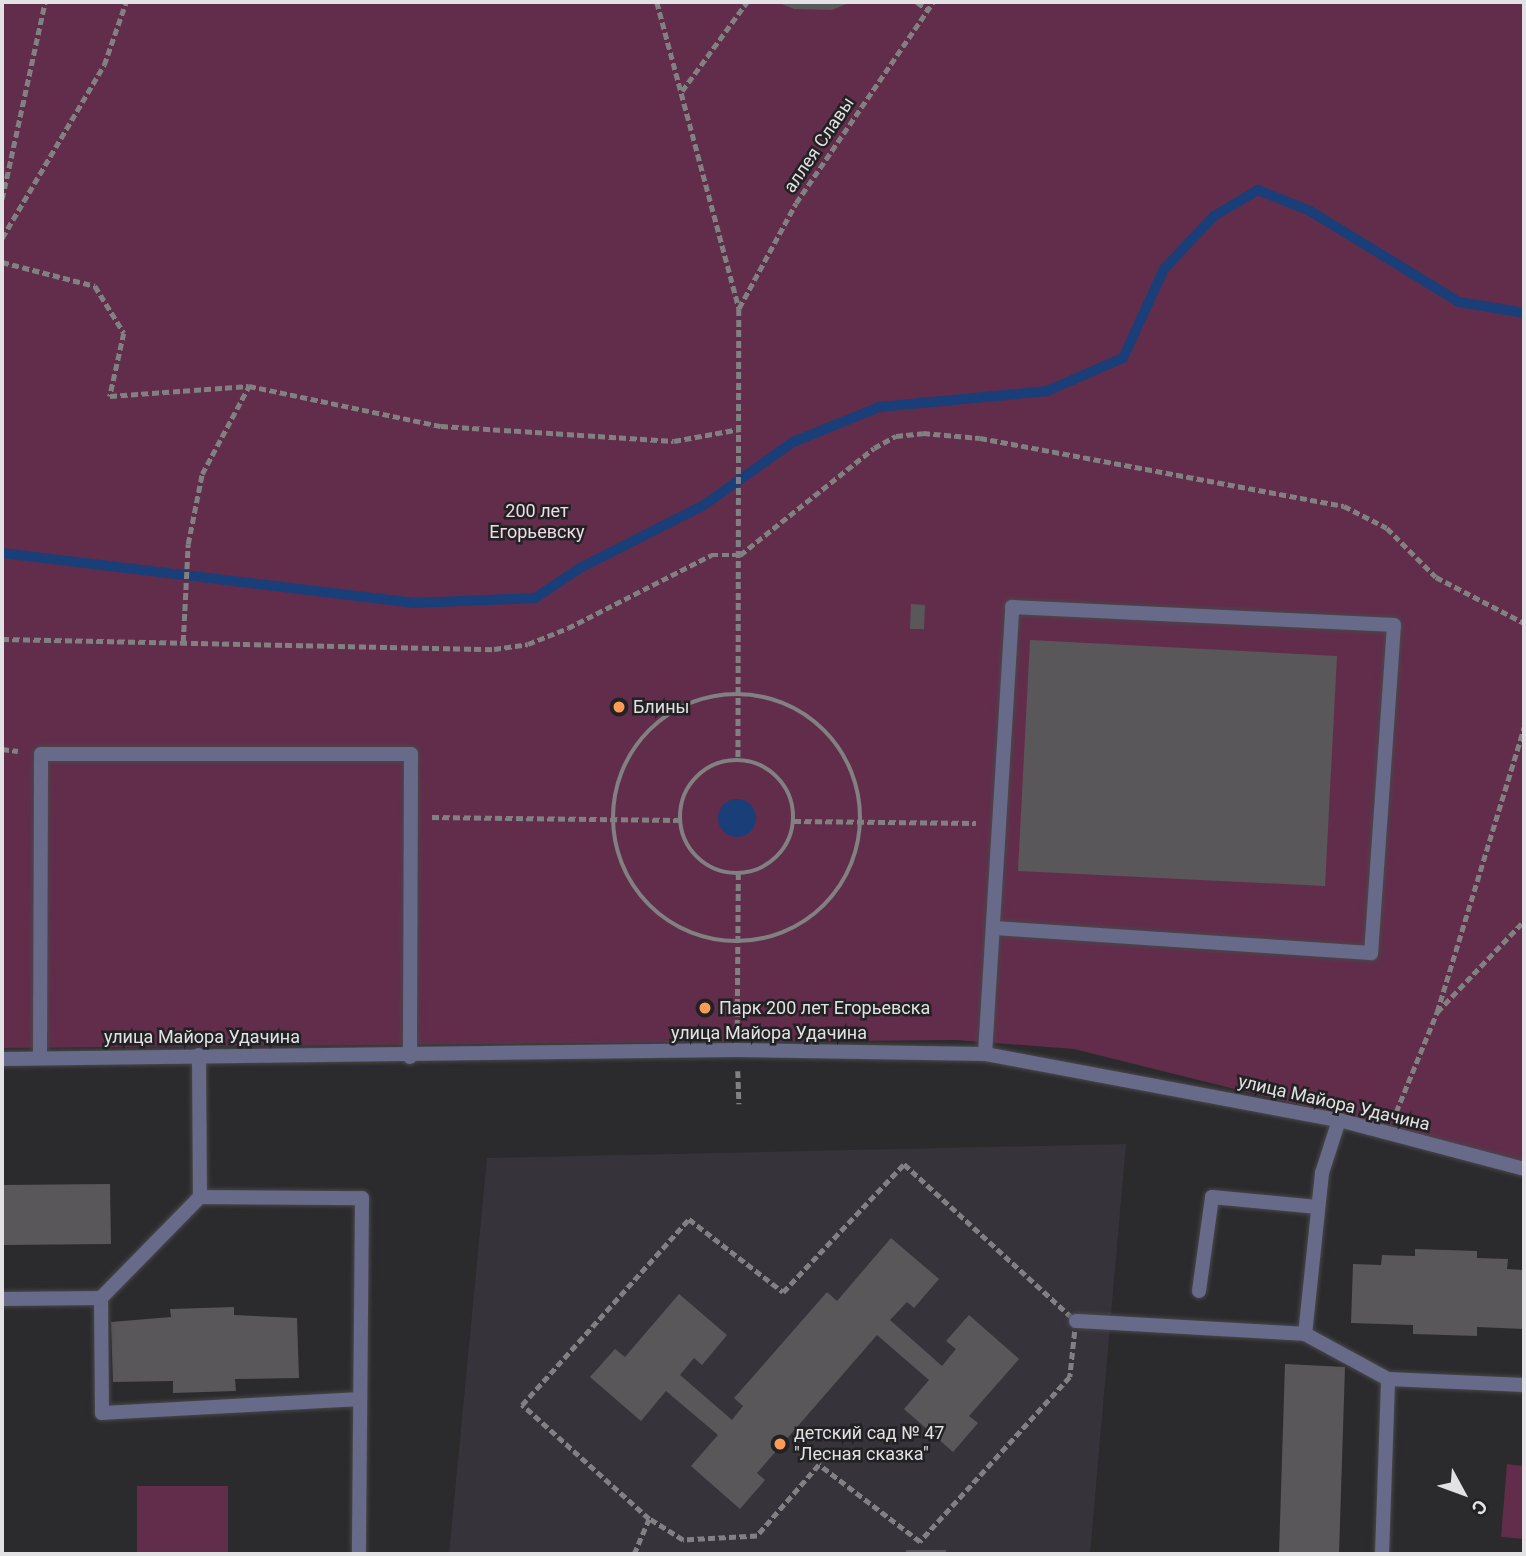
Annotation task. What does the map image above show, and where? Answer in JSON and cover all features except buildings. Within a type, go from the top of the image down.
[{"type":"street","points":[[985,1054],[994,928],[1002,823],[1012,607],[1394,625],[1371,953],[994,928]]},
{"type":"street","points":[[40,1058],[41,754],[411,754],[410,1057]]},
{"type":"street","name":"улица Майора Удачина","points":[[2,1059],[199,1055],[410,1057],[737,1050],[985,1054],[1339,1120],[1524,1168]]},
{"type":"street","points":[[199,1055],[200,1197],[101,1298],[102,1413],[359,1399]]},
{"type":"street","points":[[1305,1334],[1322,1173],[1339,1120]]},
{"type":"street","points":[[200,1197],[362,1198],[359,1554]]},
{"type":"street","points":[[1199,1291],[1212,1198],[1318,1207]]},
{"type":"street","points":[[2,1299],[101,1298]]},
{"type":"street","points":[[1076,1321],[1305,1334],[1388,1380],[1524,1385]]},
{"type":"street","points":[[1382,1554],[1388,1380]]},
{"type":"path","points":[[2,199],[45,2]]},
{"type":"path","points":[[2,238],[104,65],[126,2]]},
{"type":"path","points":[[657,2],[738,309],[738,760]]},
{"type":"path","points":[[681,92],[747,2]]},
{"type":"path","points":[[917,2],[928,10]]},
{"type":"path","name":"аллея Славы","points":[[738,309],[796,203],[933,2]]},
{"type":"path","points":[[2,262],[95,286],[124,333],[110,396],[249,386],[441,426],[674,441],[740,429]]},
{"type":"path","points":[[183,642],[187,561],[202,474],[249,386]]},
{"type":"path","points":[[2,639],[494,649],[528,643],[568,628],[711,555],[740,555],[874,448],[896,436],[923,433],[980,438],[1344,506],[1387,528],[1436,577],[1524,623]]},
{"type":"path","points":[[739,694],[782,702],[819,724],[846,758],[855,778],[861,821],[851,868],[823,907],[784,933],[738,942],[695,935],[658,914],[630,881],[615,841],[613,819],[622,771],[650,730],[690,703],[739,694]]},
{"type":"path","points":[[1387,1134],[1437,1012],[1524,727]]},
{"type":"path","points":[[738,760],[758,764],[775,775],[792,801],[794,821],[789,841],[776,858],[758,870],[738,874],[716,870],[698,859],[685,841],[680,820],[683,799],[700,774],[718,764],[738,760]]},
{"type":"path","points":[[411,817],[680,820]]},
{"type":"path","points":[[794,821],[1002,823]]},
{"type":"path","points":[[738,874],[739,1104]]},
{"type":"path","points":[[1437,1012],[1524,922]]},
{"type":"path","points":[[904,1164],[1076,1321],[1070,1377],[920,1542],[820,1465],[757,1536],[683,1540],[649,1519],[523,1405],[689,1219],[783,1292],[904,1164]]},
{"type":"path","points":[[634,1554],[649,1519]]},
{"type":"shaded area","name":"детский сад № 47 \"Лесная сказка\"","points":[[1126,1144],[1090,1554],[449,1554],[487,1158]]},
{"type":"green space","name":"200 лет Егорьевску","points":[[2,2],[1524,2],[1524,1161],[1074,1049],[956,1040],[2,1048]]},
{"type":"green space","points":[[1507,1464],[1524,1466],[1524,1539],[1501,1537]]},
{"type":"green space","points":[[137,1486],[228,1486],[228,1554],[137,1554]]},
{"type":"water","points":[[737,799],[750,805],[756,818],[750,831],[737,837],[724,831],[718,818],[724,805]]},
{"type":"waterway","points":[[2,553],[413,603],[535,598],[580,568],[704,505],[793,442],[879,407],[1047,391],[1123,358],[1164,269],[1214,216],[1258,190],[1310,211],[1459,302],[1524,313]]},
{"type":"place","name":"Блины","points":[[619,707]]},
{"type":"place","name":"Парк 200 лет Егорьевска","points":[[705,1008]]},
{"type":"place","name":"детский сад № 47 \"Лесная сказка\"","points":[[780,1444]]}]
